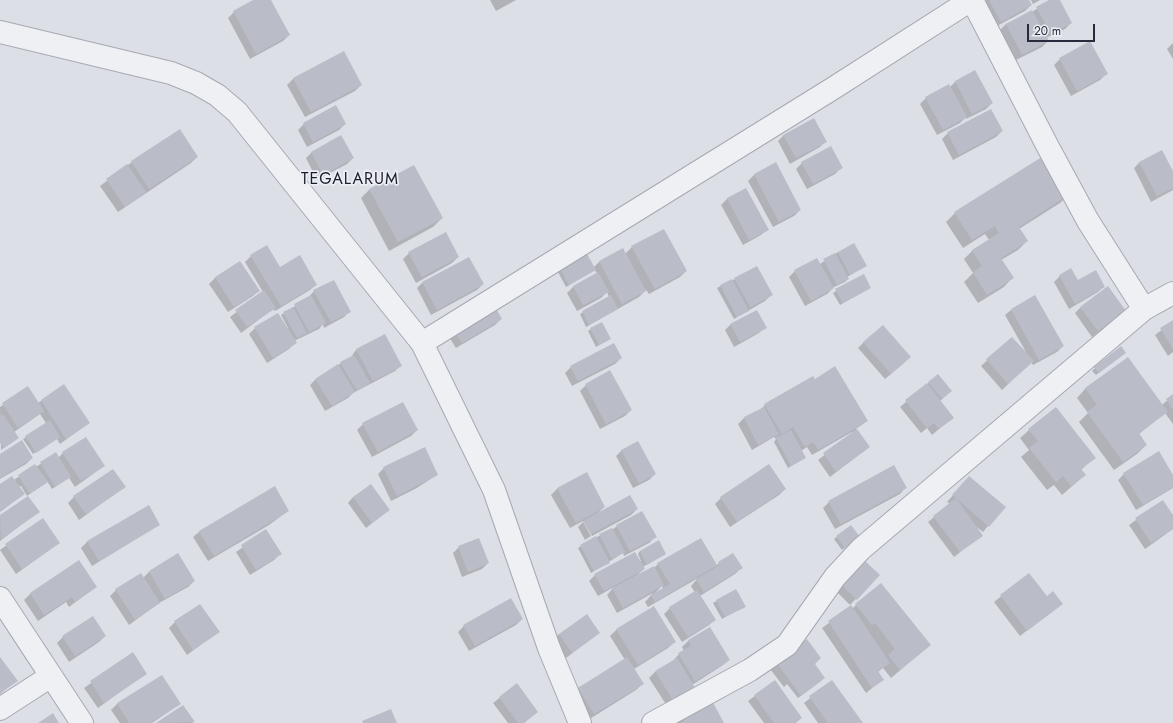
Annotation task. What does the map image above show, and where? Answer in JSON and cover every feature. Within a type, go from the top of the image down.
[{"type":"street","points":[[422,343],[825,93],[971,0],[1088,221],[1144,309]]},
{"type":"street","points":[[0,32],[172,73],[196,83],[217,96],[237,112],[422,343],[494,490],[549,648],[580,723]]},
{"type":"street","points":[[653,723],[750,670],[787,645],[835,578],[861,549],[1144,309],[1173,293]]},
{"type":"street","points":[[0,598],[82,723]]},
{"type":"street","points":[[0,710],[51,676]]},
{"type":"building","points":[[253,0],[271,0],[290,35],[256,54],[233,11]]},
{"type":"building","points":[[989,0],[1029,0],[1032,5],[1001,22]]},
{"type":"building","points":[[1049,0],[1060,0],[1072,23],[1051,34],[1036,7]]},
{"type":"building","points":[[1032,10],[1049,41],[1022,55],[1006,24]]},
{"type":"building","points":[[1090,41],[1108,74],[1077,91],[1059,58]]},
{"type":"building","points":[[344,51],[362,85],[311,112],[293,78]]},
{"type":"building","points":[[975,70],[993,103],[972,114],[955,81]]},
{"type":"building","points":[[949,84],[967,117],[943,130],[925,97]]},
{"type":"building","points":[[336,105],[346,124],[313,142],[303,123]]},
{"type":"building","points":[[991,109],[1003,131],[959,155],[947,132]]},
{"type":"building","points":[[814,118],[827,142],[796,158],[783,135]]},
{"type":"building","points":[[180,129],[198,157],[149,189],[131,161]]},
{"type":"building","points":[[341,135],[354,158],[323,175],[311,152]]},
{"type":"building","points":[[831,146],[843,168],[813,184],[801,162]]},
{"type":"building","points":[[1162,150],[1173,171],[1173,188],[1157,196],[1139,162]]},
{"type":"building","points":[[1045,155],[1070,194],[1019,227],[1028,241],[1001,258],[1014,278],[987,295],[973,272],[982,266],[972,250],[999,233],[995,226],[972,240],[954,212]]},
{"type":"building","points":[[776,162],[801,210],[779,222],[754,174]]},
{"type":"building","points":[[127,164],[146,192],[125,207],[106,179]]},
{"type":"building","points":[[414,165],[443,218],[398,242],[369,189]]},
{"type":"building","points":[[746,188],[769,230],[749,240],[727,198]]},
{"type":"building","points":[[664,229],[687,271],[655,289],[631,246]]},
{"type":"building","points":[[446,232],[459,257],[422,277],[408,252]]},
{"type":"building","points":[[854,243],[867,266],[850,275],[838,252]]},
{"type":"building","points":[[267,245],[280,267],[300,255],[317,285],[281,306],[250,255]]},
{"type":"building","points":[[623,248],[646,291],[622,304],[599,261]]},
{"type":"building","points":[[835,253],[849,279],[837,285],[823,259]]},
{"type":"building","points":[[587,254],[596,270],[569,285],[560,269]]},
{"type":"building","points":[[469,257],[484,284],[437,310],[422,282]]},
{"type":"building","points":[[817,258],[834,288],[811,301],[794,270]]},
{"type":"building","points":[[240,261],[260,291],[234,307],[215,277]]},
{"type":"building","points":[[757,266],[773,295],[750,307],[734,278]]},
{"type":"building","points":[[1071,268],[1078,280],[1096,270],[1105,287],[1075,304],[1059,275]]},
{"type":"building","points":[[598,272],[609,292],[583,305],[573,286]]},
{"type":"building","points":[[864,274],[871,288],[843,303],[835,289]]},
{"type":"building","points":[[732,279],[749,311],[737,317],[720,285]]},
{"type":"building","points":[[334,280],[351,312],[331,322],[313,290]]},
{"type":"building","points":[[1108,286],[1126,311],[1098,331],[1080,307]]},
{"type":"building","points":[[264,290],[276,308],[247,327],[235,310]]},
{"type":"building","points":[[311,295],[326,323],[309,332],[294,304]]},
{"type":"building","points":[[611,295],[618,309],[589,325],[582,311]]},
{"type":"building","points":[[1035,295],[1064,346],[1039,360],[1011,309]]},
{"type":"building","points":[[493,303],[502,319],[462,343],[452,327]]},
{"type":"building","points":[[293,307],[307,333],[297,338],[283,312]]},
{"type":"building","points":[[757,310],[767,328],[740,342],[730,324]]},
{"type":"building","points":[[278,313],[297,343],[273,358],[254,327]]},
{"type":"building","points":[[1173,320],[1173,349],[1160,328]]},
{"type":"building","points":[[602,322],[611,339],[599,345],[590,328]]},
{"type":"building","points":[[883,325],[911,357],[891,374],[863,342]]},
{"type":"building","points":[[385,334],[402,366],[373,381],[356,349]]},
{"type":"building","points":[[1012,337],[1034,361],[1008,384],[986,359]]},
{"type":"building","points":[[614,343],[622,358],[578,381],[570,366]]},
{"type":"building","points":[[1121,346],[1126,353],[1099,373],[1094,367]]},
{"type":"building","points":[[354,355],[370,383],[357,391],[340,362]]},
{"type":"building","points":[[1128,357],[1168,412],[1139,433],[1147,445],[1123,462],[1087,412],[1097,405],[1085,388]]},
{"type":"building","points":[[338,364],[355,392],[332,406],[315,379]]},
{"type":"building","points":[[835,366],[868,421],[818,450],[813,442],[805,447],[793,427],[782,434],[764,404],[813,376],[815,379]]},
{"type":"building","points":[[610,370],[632,410],[606,424],[585,384]]},
{"type":"building","points":[[938,374],[952,391],[942,399],[928,382]]},
{"type":"building","points":[[927,383],[954,418],[939,429],[934,423],[927,428],[905,400]]},
{"type":"building","points":[[64,384],[90,423],[66,439],[41,400]]},
{"type":"building","points":[[28,386],[44,411],[18,428],[2,403]]},
{"type":"building","points":[[1173,394],[1173,410],[1166,399]]},
{"type":"building","points":[[403,402],[418,430],[378,452],[362,423]]},
{"type":"building","points":[[764,407],[779,434],[758,445],[744,417]]},
{"type":"building","points":[[1056,407],[1096,458],[1081,469],[1086,475],[1071,486],[1063,476],[1056,482],[1029,448],[1038,441],[1028,429]]},
{"type":"building","points":[[3,414],[19,438],[4,448],[0,443],[0,416]]},
{"type":"building","points":[[50,420],[60,437],[36,453],[25,436]]},
{"type":"building","points":[[857,429],[870,447],[836,472],[823,453]]},
{"type":"building","points":[[791,430],[806,458],[791,466],[776,438]]},
{"type":"building","points":[[86,437],[105,466],[81,481],[62,452]]},
{"type":"building","points":[[22,440],[33,458],[0,478],[0,454]]},
{"type":"building","points":[[638,441],[656,474],[639,483],[621,450]]},
{"type":"building","points":[[425,447],[438,475],[397,496],[383,467]]},
{"type":"building","points":[[1159,451],[1173,475],[1173,487],[1143,505],[1123,473]]},
{"type":"building","points":[[56,452],[71,477],[55,487],[40,462]]},
{"type":"building","points":[[35,464],[48,482],[30,494],[18,475]]},
{"type":"building","points":[[769,464],[786,489],[737,522],[720,497]]},
{"type":"building","points":[[894,465],[907,488],[841,524],[828,501]]},
{"type":"building","points":[[113,469],[126,487],[86,514],[73,496]]},
{"type":"building","points":[[587,472],[605,507],[576,523],[557,488]]},
{"type":"building","points":[[12,476],[25,494],[0,511],[0,484]]},
{"type":"building","points":[[969,476],[1006,507],[989,527],[952,495]]},
{"type":"building","points":[[371,484],[390,510],[372,523],[353,497]]},
{"type":"building","points":[[275,486],[289,511],[214,556],[199,531]]},
{"type":"building","points":[[630,495],[638,509],[591,534],[583,521]]},
{"type":"building","points":[[28,496],[40,512],[1,539],[0,515]]},
{"type":"building","points":[[956,498],[983,536],[960,552],[933,516]]},
{"type":"building","points":[[1163,500],[1173,515],[1173,529],[1151,543],[1135,518]]},
{"type":"building","points":[[149,505],[160,525],[99,561],[87,541]]},
{"type":"building","points":[[642,511],[657,537],[630,551],[616,525]]},
{"type":"building","points":[[43,518],[60,543],[22,569],[5,544]]},
{"type":"building","points":[[851,525],[860,537],[845,548],[836,536]]},
{"type":"building","points":[[612,528],[625,552],[612,559],[599,534]]},
{"type":"building","points":[[266,529],[282,554],[256,570],[241,545]]},
{"type":"building","points":[[596,536],[610,563],[594,571],[580,545]]},
{"type":"building","points":[[479,538],[489,563],[468,572],[458,546]]},
{"type":"building","points":[[701,538],[717,565],[655,602],[651,595],[670,584],[657,563]]},
{"type":"building","points":[[659,540],[666,554],[647,565],[640,551]]},
{"type":"building","points":[[635,552],[645,569],[604,591],[594,574]]},
{"type":"building","points":[[178,553],[195,581],[165,599],[149,571]]},
{"type":"building","points":[[733,553],[743,568],[704,592],[696,579],[720,565],[718,562]]},
{"type":"building","points":[[79,560],[97,587],[75,602],[72,597],[44,615],[30,593]]},
{"type":"building","points":[[865,561],[880,575],[857,600],[842,585]]},
{"type":"building","points":[[654,566],[664,585],[623,608],[612,588]]},
{"type":"building","points":[[141,573],[160,603],[135,620],[115,589]]},
{"type":"building","points":[[1029,573],[1047,596],[1053,591],[1063,604],[1027,631],[1000,595]]},
{"type":"building","points":[[881,583],[931,645],[900,670],[888,655],[895,649],[875,623],[872,625],[855,604]]},
{"type":"building","points":[[736,589],[746,607],[725,617],[716,600]]},
{"type":"building","points":[[697,590],[716,620],[688,637],[669,607]]},
{"type":"building","points":[[511,598],[523,619],[475,646],[463,625]]},
{"type":"building","points":[[200,604],[220,632],[193,650],[174,621]]},
{"type":"building","points":[[851,605],[890,663],[878,671],[884,680],[872,688],[828,621]]},
{"type":"building","points":[[654,606],[676,642],[638,665],[616,629]]},
{"type":"building","points":[[587,614],[600,633],[572,653],[559,634]]},
{"type":"building","points":[[93,616],[106,636],[75,656],[62,636]]},
{"type":"building","points":[[710,627],[730,660],[695,681],[678,653],[691,646],[688,640]]},
{"type":"building","points":[[807,639],[821,658],[815,664],[825,678],[801,696],[776,662]]},
{"type":"building","points":[[133,652],[147,674],[104,703],[90,681]]},
{"type":"building","points":[[0,657],[18,681],[0,693]]},
{"type":"building","points":[[627,657],[644,684],[594,714],[578,688]]},
{"type":"building","points":[[677,658],[697,691],[675,704],[655,671]]},
{"type":"building","points":[[162,675],[181,704],[150,723],[129,723],[117,703]]},
{"type":"building","points":[[775,680],[802,718],[795,723],[774,723],[754,695]]},
{"type":"building","points":[[832,680],[863,723],[828,723],[809,696]]},
{"type":"building","points":[[517,683],[538,712],[524,723],[518,723],[499,697]]},
{"type":"building","points":[[710,697],[724,723],[680,723],[684,721],[680,713]]},
{"type":"building","points":[[183,705],[195,722],[156,723]]},
{"type":"building","points":[[391,709],[397,723],[363,723],[362,721]]},
{"type":"building","points":[[53,713],[59,723],[38,723]]},
{"type":"district","name":"TEGALARUM","points":[[350,180]]}]
